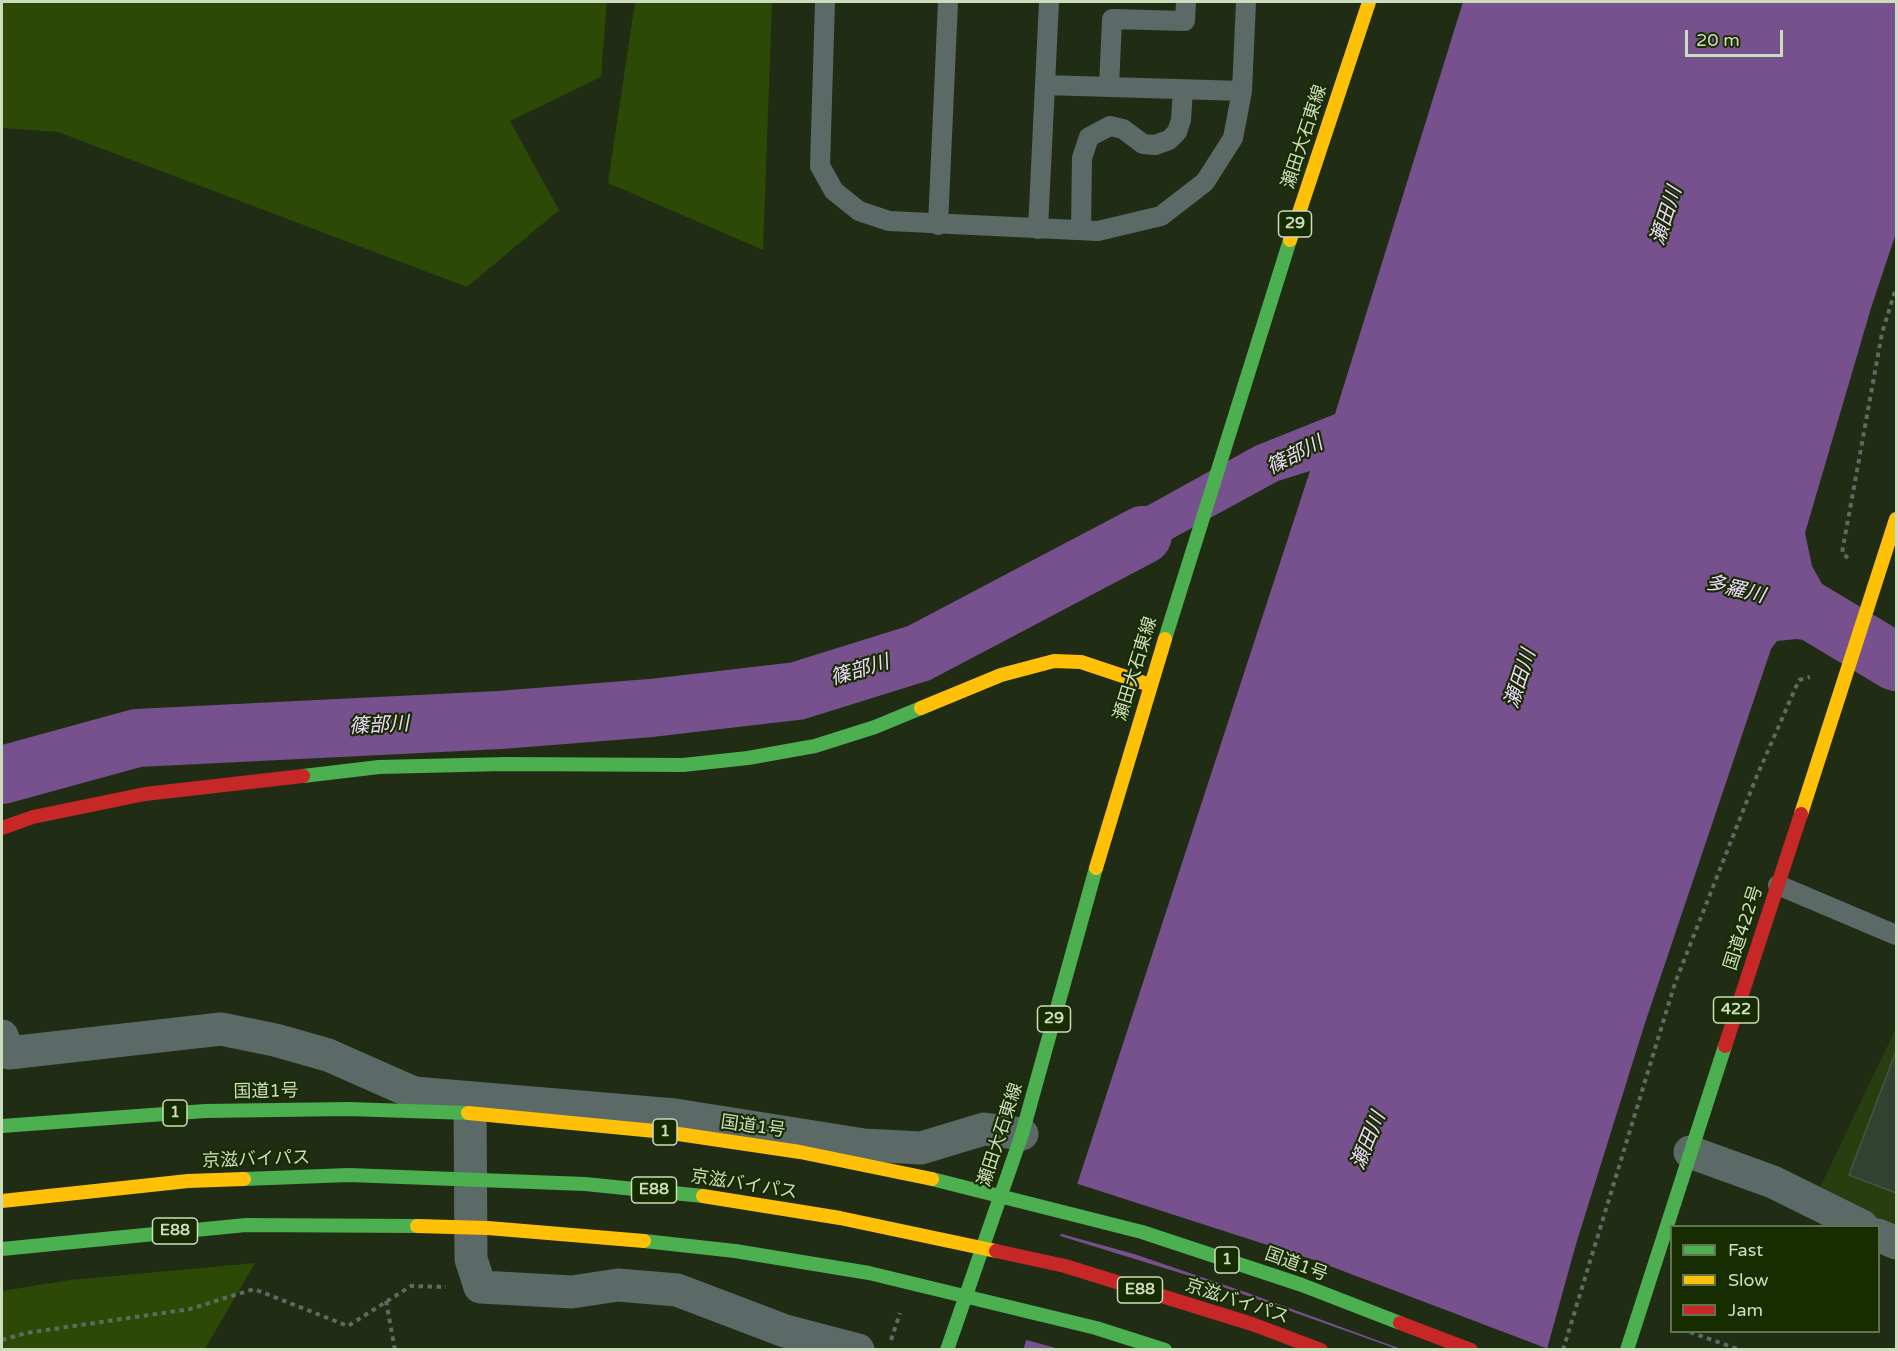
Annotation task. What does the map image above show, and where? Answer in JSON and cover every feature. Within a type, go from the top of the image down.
[{"type":"main road","name":"瀬田大石東線","points":[[947,1350],[1022,1134],[1150,685],[1224,447],[1369,2]]},
{"type":"main road","name":"国道422号","points":[[1627,1350],[1868,609],[1890,561],[1896,519]]},
{"type":"main road","points":[[2,828],[53,812],[145,794],[379,767],[505,764],[683,765],[748,758],[815,746],[875,727],[1001,675],[1054,661],[1081,662],[1150,685]]},
{"type":"main road","name":"国道1号","points":[[2,1126],[205,1111],[348,1109],[466,1113],[665,1132],[800,1152],[978,1188],[1142,1232],[1302,1286],[1471,1350]]},
{"type":"main road","name":"京滋バイパス","points":[[2,1201],[188,1181],[349,1175],[585,1184],[686,1193],[840,1218],[1065,1266],[1252,1324],[1321,1350]]},
{"type":"main road","name":"E88","points":[[2,1249],[246,1226],[349,1224],[500,1229],[618,1238],[735,1251],[869,1273],[1096,1328],[1164,1350]]},
{"type":"street","points":[[2,1036],[9,1053],[221,1029],[275,1040],[328,1055],[414,1093],[675,1115],[864,1145],[921,1148],[984,1129],[1022,1134]]},
{"type":"street","points":[[470,1099],[471,1259],[480,1287],[572,1292],[618,1285],[677,1290],[785,1331],[858,1350]]},
{"type":"street","points":[[1690,1152],[1773,1182],[1858,1225]]},
{"type":"street","points":[[1880,1236],[1896,1244]]},
{"type":"lane","points":[[825,2],[820,166],[834,191],[859,211],[890,221],[1098,231],[1161,216],[1205,182],[1233,138],[1242,91],[1246,2]]},
{"type":"lane","points":[[938,225],[948,2]]},
{"type":"lane","points":[[1038,229],[1049,2]]},
{"type":"lane","points":[[1109,87],[1112,19],[1185,21],[1186,2]]},
{"type":"lane","points":[[1045,85],[1242,91]]},
{"type":"lane","points":[[1081,230],[1082,158],[1089,137],[1110,126],[1123,129],[1143,144],[1155,145],[1169,140],[1177,132],[1181,120],[1183,90]]},
{"type":"lane","points":[[1778,885],[1896,935]]},
{"type":"path","points":[[1850,561],[1842,553],[1882,333],[1896,288]]},
{"type":"path","points":[[1563,1350],[1675,983],[1738,819],[1794,691],[1799,680],[1814,675]]},
{"type":"path","points":[[2,1340],[26,1333],[190,1309],[254,1289],[348,1326],[411,1286],[436,1287]]},
{"type":"path","points":[[386,1301],[395,1350]]},
{"type":"path","points":[[1693,1333],[1739,1349]]},
{"type":"shaded area","points":[[2,2],[607,2],[601,77],[510,121],[559,210],[467,287],[58,132],[2,128]]},
{"type":"shaded area","points":[[635,2],[772,2],[763,250],[608,183]]},
{"type":"shaded area","points":[[1896,1028],[1896,1235],[1817,1194]]},
{"type":"shaded area","points":[[255,1263],[205,1349],[2,1349],[2,1291],[70,1280]]},
{"type":"water","name":"瀬田川","points":[[1463,2],[1896,2],[1896,233],[1871,308],[1805,533],[1812,566],[1832,602],[1817,642],[1797,639],[1777,641],[1771,649],[1645,1023],[1576,1244],[1547,1349],[1023,1350],[1310,471],[1278,481],[1078,590],[1062,553],[1255,446],[1335,414]]},
{"type":"pier","points":[[1075,1183],[1314,1260],[1551,1350],[1401,1349],[1134,1254],[1058,1233]]},
{"type":"pier","points":[[1057,1235],[1203,1280],[1397,1349],[1063,1350],[1023,1339]]},
{"type":"building","points":[[1896,1051],[1896,1193],[1849,1175]]},
{"type":"waterway","name":"篠部川","points":[[2,775],[137,738],[500,720],[651,708],[797,691],[919,653],[1143,535]]},
{"type":"waterway","name":"多羅川","points":[[1751,594],[1804,607],[1896,662]]},
{"type":"traffic: fast","points":[[1165,639],[1290,240]]},
{"type":"traffic: fast","points":[[303,776],[379,767],[505,764],[683,765],[748,758],[815,746],[875,727],[921,708]]},
{"type":"traffic: fast","points":[[947,1350],[1022,1134],[1096,868]]},
{"type":"traffic: fast","points":[[1627,1350],[1725,1046]]},
{"type":"traffic: fast","points":[[2,1126],[205,1111],[348,1109],[468,1113]]},
{"type":"traffic: fast","points":[[244,1179],[349,1175],[585,1184],[703,1196]]},
{"type":"traffic: fast","points":[[932,1179],[1142,1232],[1302,1285],[1400,1323]]},
{"type":"traffic: fast","points":[[2,1249],[246,1225],[417,1226]]},
{"type":"traffic: fast","points":[[644,1241],[735,1251],[869,1273],[1096,1328],[1165,1350]]},
{"type":"traffic: slow","points":[[1290,240],[1369,2]]},
{"type":"traffic: slow","points":[[1801,814],[1896,519]]},
{"type":"traffic: slow","points":[[1096,868],[1165,639]]},
{"type":"traffic: slow","points":[[921,708],[1001,675],[1054,661],[1081,662],[1150,685]]},
{"type":"traffic: slow","points":[[468,1113],[665,1132],[800,1152],[932,1179]]},
{"type":"traffic: slow","points":[[2,1201],[188,1181],[244,1179]]},
{"type":"traffic: slow","points":[[703,1196],[840,1218],[996,1251]]},
{"type":"traffic: slow","points":[[417,1226],[488,1228],[644,1241]]},
{"type":"traffic: jam","points":[[2,828],[33,817],[145,794],[303,776]]},
{"type":"traffic: jam","points":[[1725,1046],[1801,814]]},
{"type":"traffic: jam","points":[[996,1251],[1065,1266],[1252,1324],[1321,1350]]},
{"type":"traffic: jam","points":[[1400,1323],[1471,1350]]}]
